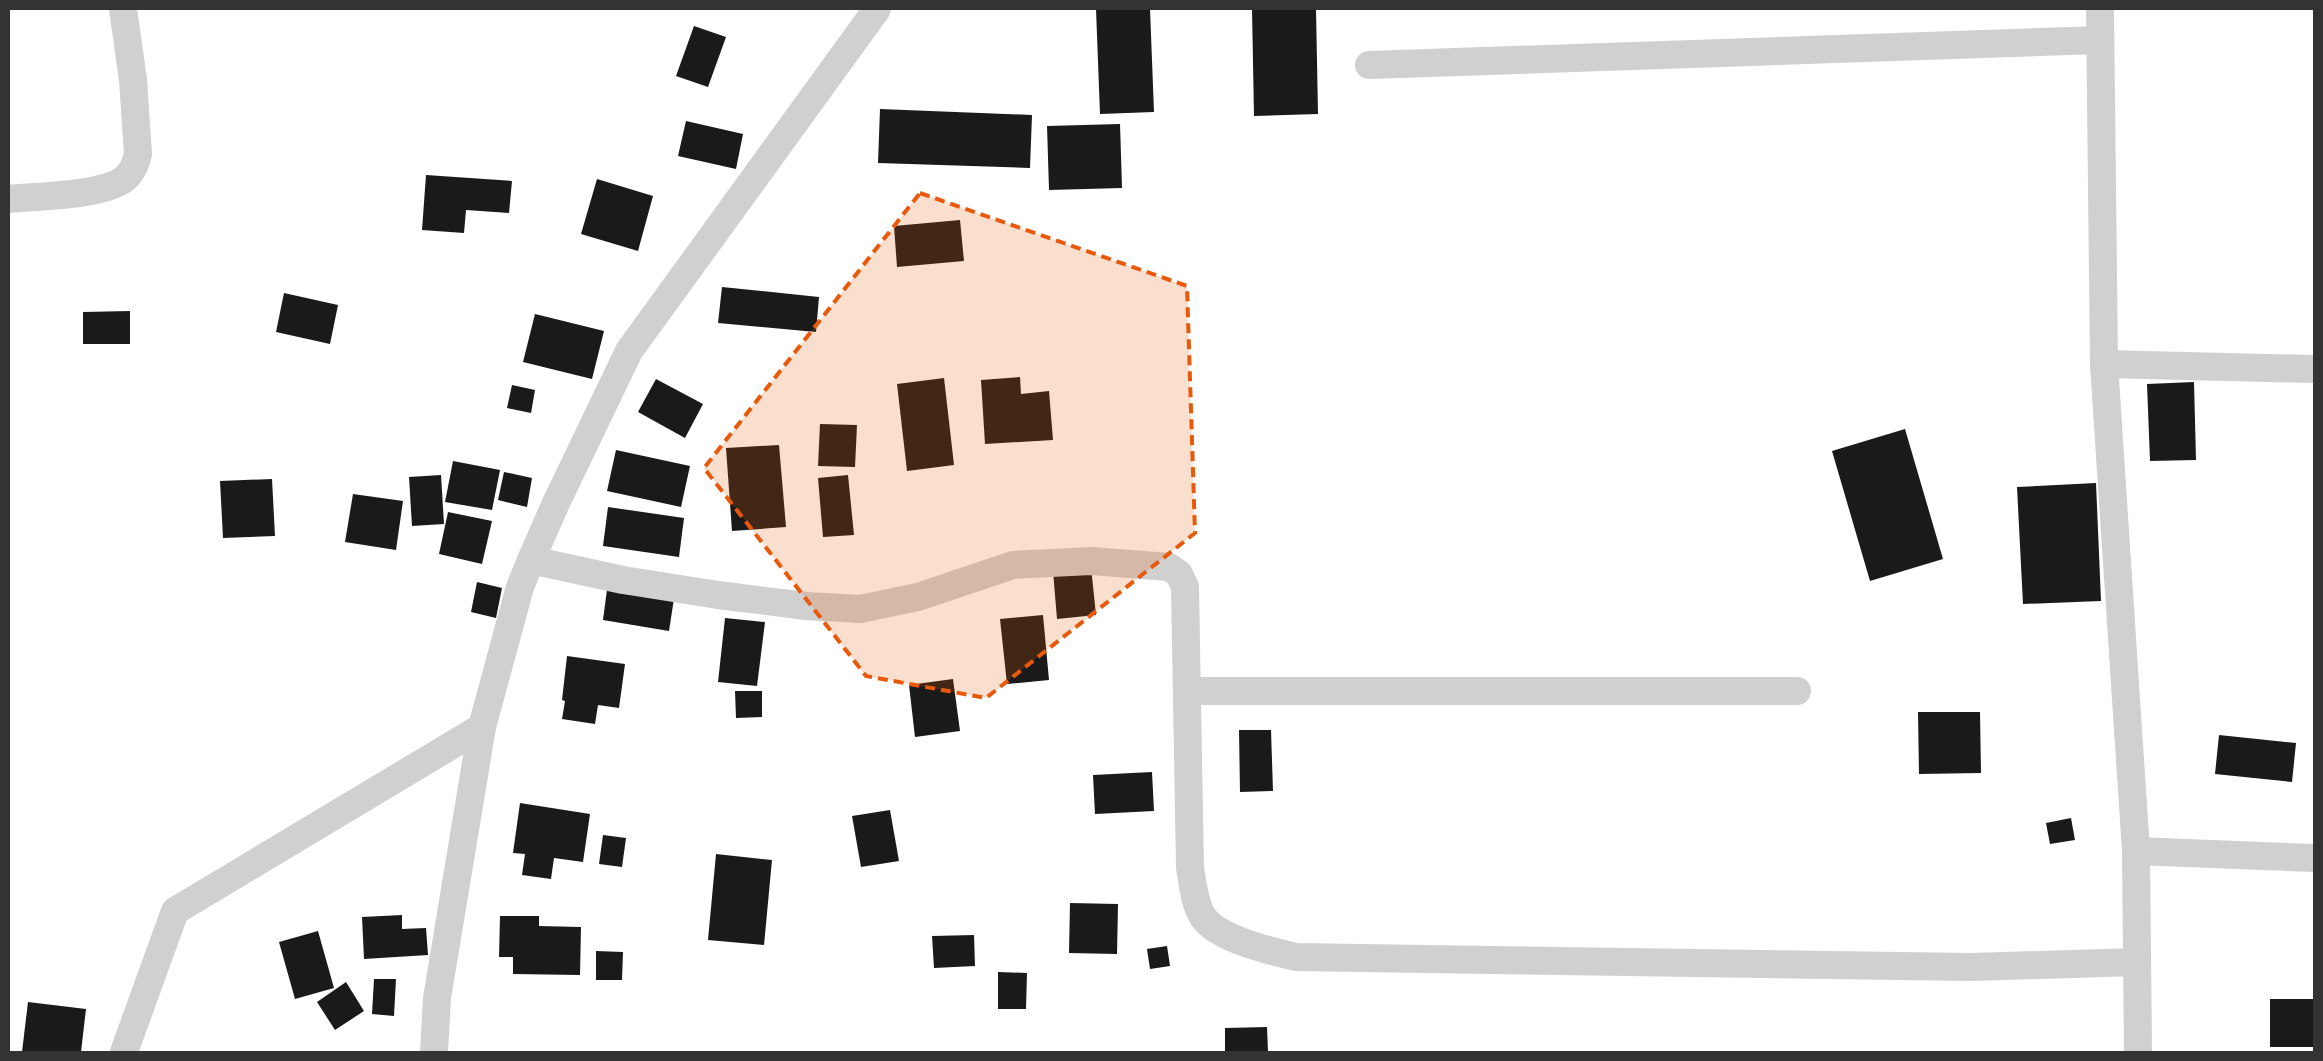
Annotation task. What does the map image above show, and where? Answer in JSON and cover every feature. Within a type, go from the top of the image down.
[{"type":"street","points":[[9,199],[103,190],[124,179],[135,165],[138,154],[133,80],[123,9]]},
{"type":"street","points":[[434,1052],[437,998],[482,727],[520,587],[531,560],[556,503],[629,351],[877,9]]},
{"type":"street","points":[[2100,9],[2104,364],[2136,851],[2138,1052]]},
{"type":"street","points":[[1369,65],[2100,40]]},
{"type":"street","points":[[2104,364],[2314,369]]},
{"type":"street","points":[[531,560],[623,580],[718,595],[806,606],[860,609],[918,597],[1013,565],[1091,561],[1169,567],[1179,574],[1185,587],[1190,868],[1195,897],[1203,916],[1215,929],[1259,949],[1296,957],[1773,965],[1970,967],[2137,962]]},
{"type":"street","points":[[1188,691],[1797,691]]},
{"type":"street","points":[[124,1052],[175,910],[482,727]]},
{"type":"street","points":[[2136,851],[2314,858]]},
{"type":"highlighted area","points":[[920,193],[1187,286],[1195,533],[986,698],[866,676],[704,468]]},
{"type":"building","points":[[1096,9],[1150,9],[1154,112],[1100,114]]},
{"type":"building","points":[[1252,9],[1316,9],[1318,114],[1254,116]]},
{"type":"building","points":[[694,26],[726,37],[708,87],[676,76]]},
{"type":"building","points":[[880,109],[1032,115],[1030,168],[878,163]]},
{"type":"building","points":[[686,121],[743,134],[736,169],[678,156]]},
{"type":"building","points":[[1120,124],[1122,188],[1049,190],[1047,126]]},
{"type":"building","points":[[426,175],[512,181],[509,213],[466,210],[464,233],[422,230]]},
{"type":"building","points":[[597,179],[653,196],[638,251],[581,234]]},
{"type":"building","points":[[960,220],[964,261],[897,267],[894,226]]},
{"type":"building","points":[[722,287],[819,297],[816,332],[718,323]]},
{"type":"building","points":[[284,293],[338,305],[330,344],[276,332]]},
{"type":"building","points":[[130,311],[130,344],[83,344],[83,312]]},
{"type":"building","points":[[535,314],[604,331],[592,379],[523,362]]},
{"type":"building","points":[[1020,377],[1021,394],[1049,391],[1053,440],[985,444],[981,380]]},
{"type":"building","points":[[944,378],[954,465],[907,471],[897,384]]},
{"type":"building","points":[[656,379],[703,404],[685,438],[638,412]]},
{"type":"building","points":[[2194,382],[2196,460],[2150,461],[2147,384]]},
{"type":"building","points":[[512,385],[535,390],[531,413],[507,408]]},
{"type":"building","points":[[820,424],[857,425],[855,467],[818,466]]},
{"type":"building","points":[[1905,429],[1943,559],[1870,581],[1832,451]]},
{"type":"building","points":[[779,445],[786,527],[732,531],[726,448]]},
{"type":"building","points":[[616,450],[690,466],[681,507],[607,491]]},
{"type":"building","points":[[453,461],[500,470],[492,510],[445,502]]},
{"type":"building","points":[[504,472],[532,478],[527,507],[498,500]]},
{"type":"building","points":[[441,475],[444,524],[412,526],[409,477]]},
{"type":"building","points":[[848,475],[854,535],[823,537],[818,478]]},
{"type":"building","points":[[272,479],[275,536],[223,538],[220,481]]},
{"type":"building","points":[[2096,483],[2101,601],[2023,604],[2017,487]]},
{"type":"building","points":[[353,494],[403,501],[396,550],[345,542]]},
{"type":"building","points":[[608,507],[684,518],[679,557],[603,546]]},
{"type":"building","points":[[448,512],[492,521],[482,564],[439,554]]},
{"type":"building","points":[[1091,567],[1096,615],[1057,619],[1053,571]]},
{"type":"building","points":[[477,582],[502,588],[496,618],[471,612]]},
{"type":"building","points":[[608,582],[675,592],[669,631],[603,620]]},
{"type":"building","points":[[1043,615],[1049,680],[1007,684],[1000,619]]},
{"type":"building","points":[[725,618],[765,622],[757,686],[718,682]]},
{"type":"building","points":[[567,656],[625,664],[619,708],[598,705],[595,724],[562,719],[565,701],[562,700]]},
{"type":"building","points":[[953,679],[960,731],[915,737],[909,685]]},
{"type":"building","points":[[735,691],[762,691],[762,717],[736,718]]},
{"type":"building","points":[[1918,712],[1980,712],[1981,773],[1919,774]]},
{"type":"building","points":[[1239,730],[1271,730],[1273,791],[1240,792]]},
{"type":"building","points":[[2219,735],[2296,743],[2292,782],[2215,774]]},
{"type":"building","points":[[1152,772],[1154,811],[1095,814],[1093,775]]},
{"type":"building","points":[[520,803],[590,814],[583,862],[554,858],[551,879],[522,875],[525,854],[513,853]]},
{"type":"building","points":[[890,810],[899,861],[861,867],[852,816]]},
{"type":"building","points":[[2071,818],[2075,840],[2050,844],[2046,823]]},
{"type":"building","points":[[603,835],[626,838],[622,867],[599,864]]},
{"type":"building","points":[[716,854],[772,860],[764,945],[708,940]]},
{"type":"building","points":[[1070,903],[1118,904],[1117,954],[1069,953]]},
{"type":"building","points":[[402,915],[402,929],[426,928],[428,955],[364,959],[362,917]]},
{"type":"building","points":[[500,916],[539,916],[539,926],[581,927],[580,975],[513,974],[513,957],[499,957]]},
{"type":"building","points":[[318,931],[334,988],[295,999],[279,942]]},
{"type":"building","points":[[974,935],[975,966],[934,968],[932,936]]},
{"type":"building","points":[[1167,946],[1170,966],[1150,969],[1147,949]]},
{"type":"building","points":[[596,951],[623,952],[622,980],[596,980]]},
{"type":"building","points":[[998,972],[1027,973],[1026,1009],[998,1009]]},
{"type":"building","points":[[374,979],[396,979],[394,1016],[372,1014]]},
{"type":"building","points":[[346,982],[364,1011],[335,1030],[317,1002]]},
{"type":"building","points":[[2270,999],[2314,999],[2314,1047],[2270,1047]]},
{"type":"building","points":[[28,1002],[86,1009],[81,1052],[22,1052]]},
{"type":"building","points":[[1267,1027],[1268,1052],[1225,1052],[1225,1028]]}]
